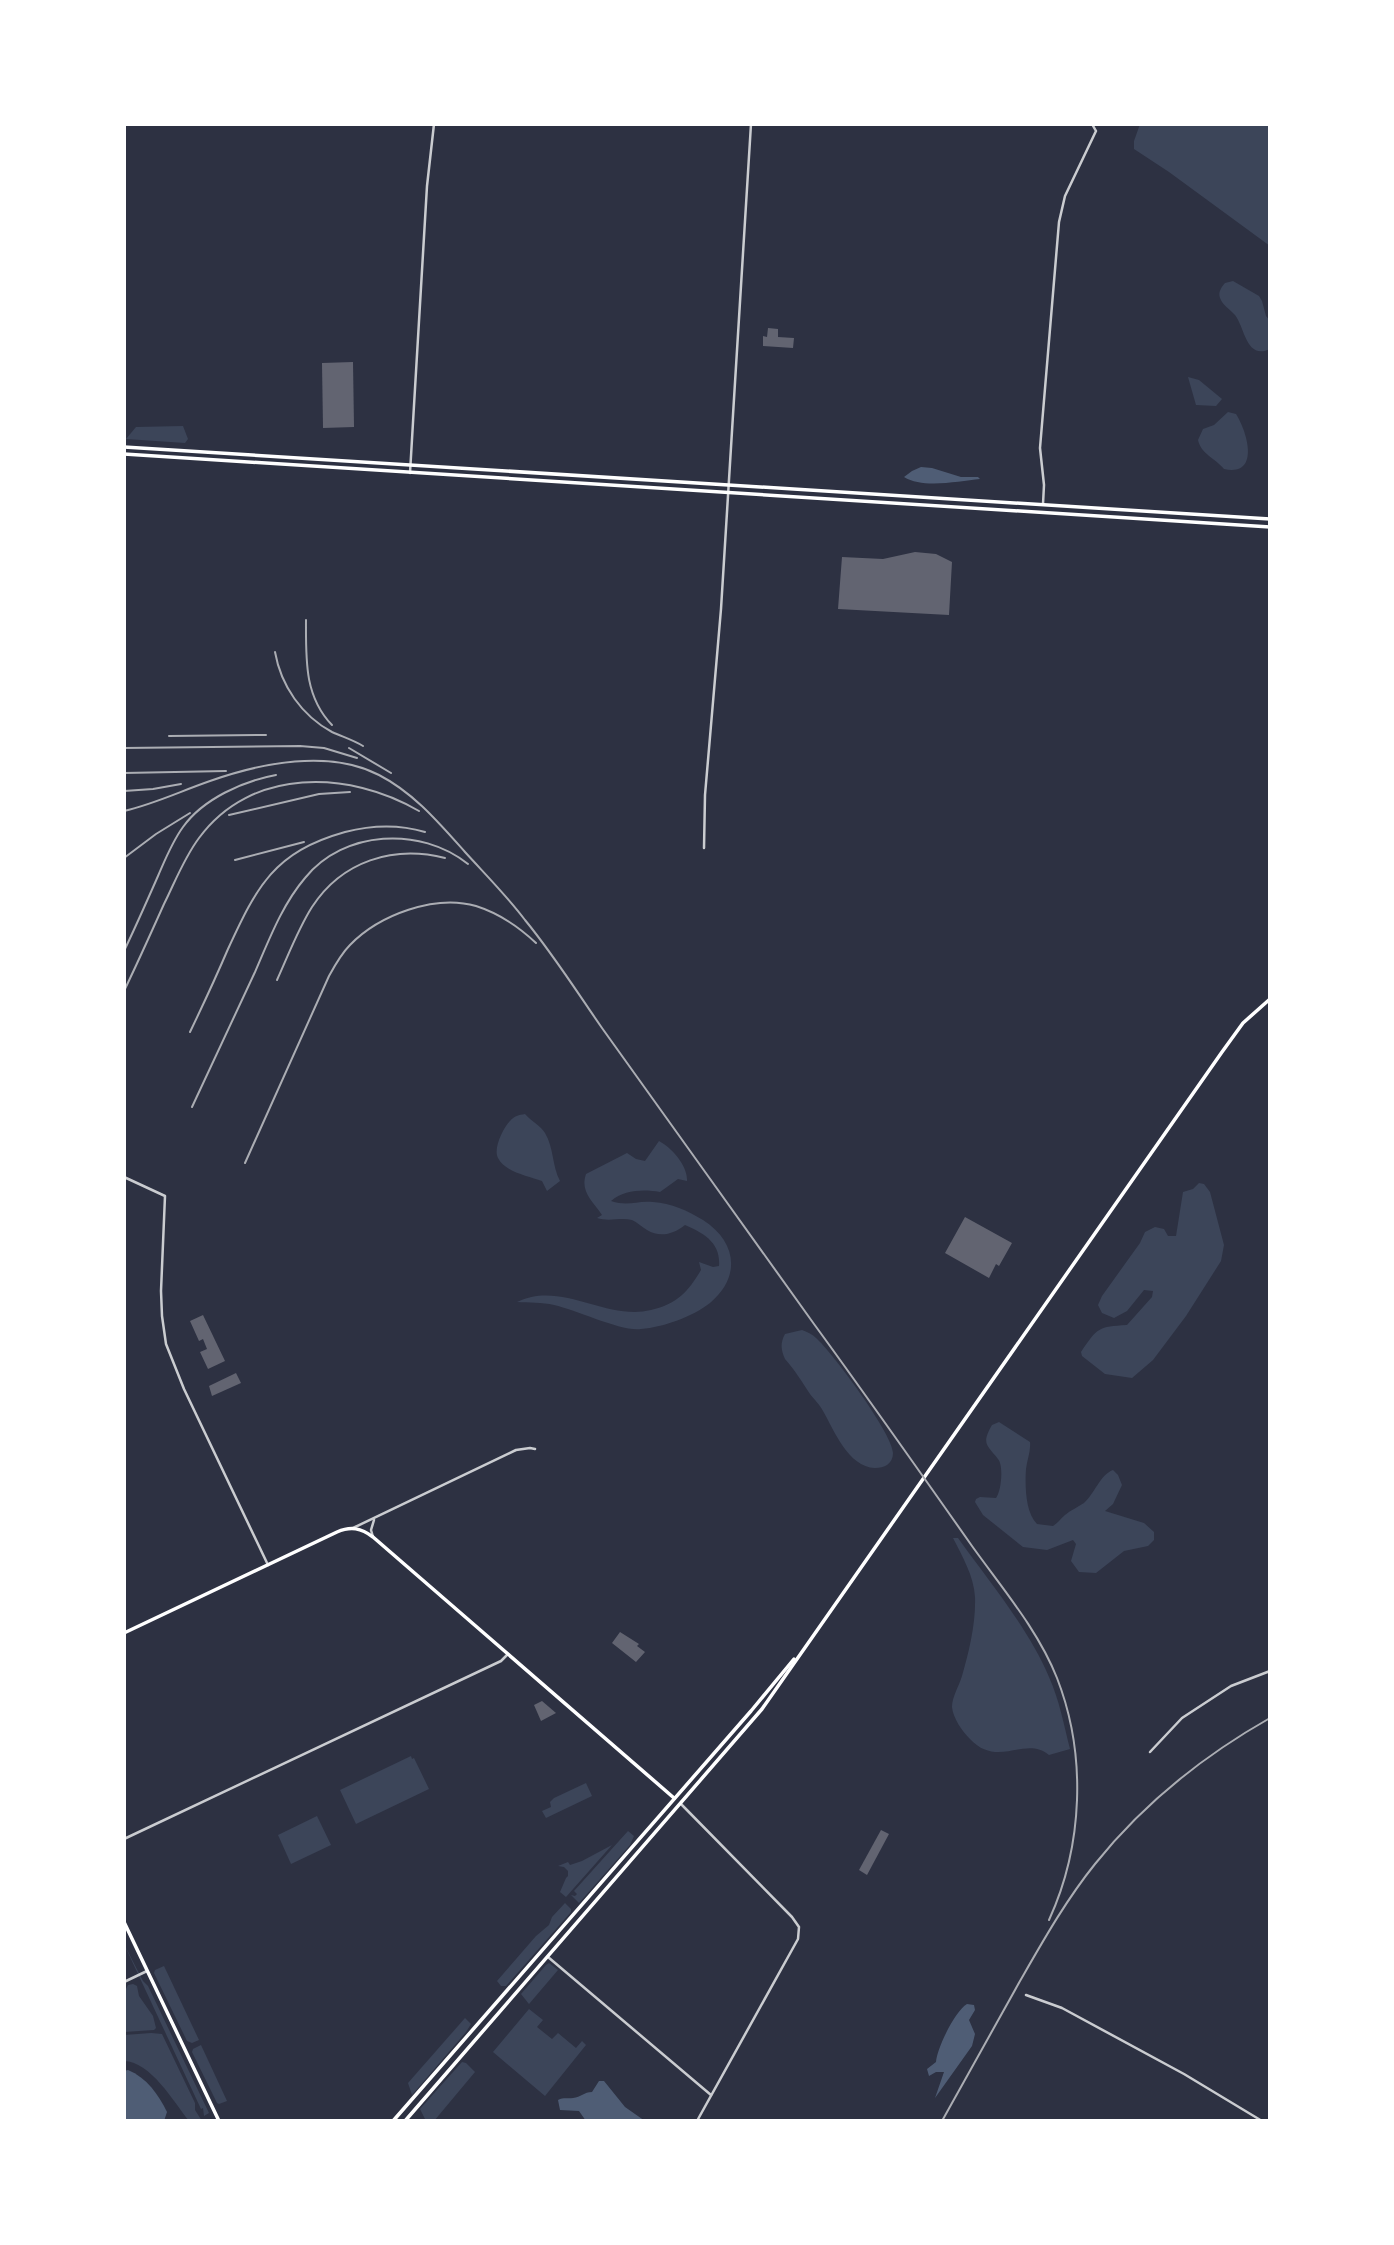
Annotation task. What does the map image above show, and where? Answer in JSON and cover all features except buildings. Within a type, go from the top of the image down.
[{"type":"main road","points":[[124,447],[1270,519]]},
{"type":"main road","points":[[124,454],[1270,527]]},
{"type":"main road","points":[[405,2121],[752,1722],[1239,1028],[1270,999]]},
{"type":"main road","points":[[124,1633],[337,1531],[353,1528],[363,1530],[681,1804]]},
{"type":"main road","points":[[393,2121],[751,1711],[806,1644]]},
{"type":"main road","points":[[614,1868],[621,1874]]},
{"type":"main road","points":[[124,1922],[219,2121]]},
{"type":"main road","points":[[455,2049],[463,2056]]},
{"type":"street","points":[[410,473],[425,213],[434,124]]},
{"type":"street","points":[[704,848],[705,794],[721,609],[751,124]]},
{"type":"street","points":[[1044,504],[1040,448],[1059,222],[1067,190],[1096,131],[1092,124]]},
{"type":"street","points":[[124,1177],[165,1196],[161,1291],[163,1333],[167,1348],[268,1565]]},
{"type":"street","points":[[353,1528],[516,1450],[535,1449]]},
{"type":"street","points":[[373,1537],[371,1527],[375,1518]]},
{"type":"street","points":[[365,1522],[373,1537]]},
{"type":"street","points":[[124,1839],[501,1661],[508,1654]]},
{"type":"street","points":[[1150,1752],[1182,1718],[1231,1686],[1270,1671]]},
{"type":"street","points":[[681,1804],[764,1887],[799,1927],[794,1947],[697,2121]]},
{"type":"street","points":[[548,1957],[711,2095]]},
{"type":"street","points":[[124,1982],[147,1970]]},
{"type":"street","points":[[1027,1994],[1062,2008],[1184,2074],[1262,2121]]},
{"type":"shaded area","points":[[1140,124],[1270,124],[1270,246],[1134,149]]},
{"type":"shaded area","points":[[1233,281],[1259,296],[1262,301],[1270,321],[1270,349],[1262,351],[1251,347],[1235,315],[1221,301],[1221,288],[1225,283]]},
{"type":"shaded area","points":[[1188,377],[1199,380],[1222,399],[1216,406],[1196,405]]},
{"type":"shaded area","points":[[1228,412],[1236,414],[1247,441],[1247,460],[1236,470],[1224,469],[1205,452],[1198,440],[1203,429],[1214,425]]},
{"type":"shaded area","points":[[183,426],[188,439],[185,443],[126,439],[136,427]]},
{"type":"shaded area","points":[[921,467],[980,479],[921,483],[904,477]]},
{"type":"shaded area","points":[[525,1114],[543,1130],[550,1145],[560,1181],[547,1191],[542,1181],[511,1170],[498,1158],[497,1149],[507,1124],[515,1117]]},
{"type":"shaded area","points":[[659,1141],[678,1158],[685,1169],[687,1181],[678,1179],[660,1192],[634,1191],[611,1201],[666,1204],[703,1220],[714,1228],[723,1238],[731,1259],[731,1270],[720,1293],[703,1308],[686,1317],[668,1324],[641,1329],[623,1327],[554,1305],[517,1302],[534,1296],[550,1296],[617,1310],[651,1310],[675,1301],[686,1291],[701,1270],[699,1262],[713,1267],[719,1266],[717,1251],[710,1240],[685,1225],[672,1233],[662,1234],[647,1230],[632,1220],[597,1218],[602,1215],[586,1191],[586,1174],[627,1153],[645,1161]]},
{"type":"shaded area","points":[[1199,1183],[1204,1184],[1210,1192],[1224,1245],[1221,1261],[1186,1316],[1153,1360],[1132,1378],[1105,1374],[1082,1356],[1081,1352],[1100,1330],[1127,1325],[1152,1297],[1153,1291],[1144,1290],[1127,1311],[1114,1318],[1102,1313],[1098,1305],[1102,1296],[1145,1232],[1155,1227],[1164,1229],[1168,1236],[1176,1236],[1183,1192],[1193,1189]]},
{"type":"shaded area","points":[[802,1330],[813,1335],[824,1346],[873,1412],[893,1453],[887,1465],[878,1468],[865,1466],[850,1455],[785,1359],[782,1340],[785,1334]]},
{"type":"shaded area","points":[[999,1422],[1030,1442],[1026,1490],[1030,1513],[1037,1524],[1055,1525],[1067,1513],[1084,1503],[1108,1472],[1113,1470],[1122,1485],[1113,1504],[1105,1511],[1144,1523],[1154,1532],[1154,1540],[1148,1546],[1124,1551],[1096,1573],[1079,1572],[1071,1561],[1076,1544],[1073,1540],[1047,1550],[1023,1547],[983,1515],[975,1502],[980,1497],[996,1498],[999,1490],[1000,1462],[986,1440],[992,1425]]},
{"type":"shaded area","points":[[953,1538],[958,1538],[995,1588],[1041,1659],[1056,1694],[1070,1749],[1049,1755],[1030,1748],[991,1751],[970,1739],[958,1724],[952,1703],[969,1647],[975,1597],[970,1574]]},
{"type":"shaded area","points":[[411,1756],[429,1789],[356,1824],[340,1790]]},
{"type":"shaded area","points":[[586,1783],[592,1796],[546,1818],[542,1811],[551,1807],[550,1802],[554,1798]]},
{"type":"shaded area","points":[[317,1816],[331,1845],[291,1864],[278,1835]]},
{"type":"shaded area","points":[[628,1831],[634,1836],[630,1845],[579,1903],[571,1895],[577,1894],[574,1891]]},
{"type":"shaded area","points":[[612,1845],[566,1897],[560,1892],[568,1871],[558,1866],[582,1861]]},
{"type":"shaded area","points":[[565,1903],[571,1912],[506,1986],[501,1986],[497,1981],[549,1925],[552,1917]]},
{"type":"shaded area","points":[[124,1944],[148,1986],[209,2113],[204,2116],[203,2108],[201,2109]]},
{"type":"shaded area","points":[[549,1963],[558,1970],[529,2004],[521,1994]]},
{"type":"shaded area","points":[[164,1966],[199,2040],[192,2043],[187,2041],[154,1973]]},
{"type":"shaded area","points":[[128,1985],[137,1986],[139,1996],[153,2016],[156,2028],[154,2030],[124,2032],[124,1993]]},
{"type":"shaded area","points":[[967,2004],[974,2005],[975,2010],[969,2020],[975,2034],[972,2046],[935,2098],[944,2072],[929,2076],[927,2069],[936,2062],[947,2030]]},
{"type":"shaded area","points":[[529,2009],[543,2020],[537,2027],[552,2039],[558,2033],[576,2048],[582,2041],[586,2045],[545,2096],[493,2052]]},
{"type":"shaded area","points":[[465,2018],[471,2024],[466,2032],[412,2095],[408,2083]]},
{"type":"shaded area","points":[[162,2034],[202,2121],[189,2121],[152,2075],[134,2063],[124,2061],[124,2035]]},
{"type":"shaded area","points":[[201,2045],[227,2101],[217,2103],[192,2052]]},
{"type":"shaded area","points":[[462,2062],[475,2072],[434,2121],[426,2121],[420,2109]]},
{"type":"shaded area","points":[[128,2070],[141,2077],[156,2093],[167,2112],[164,2121],[124,2121],[124,2071]]},
{"type":"shaded area","points":[[599,2081],[604,2081],[625,2107],[645,2121],[586,2121],[579,2111],[560,2110],[558,2100],[592,2092]]},
{"type":"railway","points":[[306,620],[307,663],[311,689],[316,702],[332,725]]},
{"type":"railway","points":[[275,652],[282,677],[302,709],[332,732],[363,746]]},
{"type":"railway","points":[[169,736],[266,735]]},
{"type":"railway","points":[[124,748],[300,746],[324,748],[357,758]]},
{"type":"railway","points":[[349,748],[391,773]]},
{"type":"railway","points":[[124,811],[251,769],[295,762],[339,762],[379,775],[404,791],[436,820],[511,902],[1019,1610],[1049,1660],[1067,1707],[1077,1769],[1077,1800],[1069,1862],[1049,1920]]},
{"type":"railway","points":[[124,773],[226,771]]},
{"type":"railway","points":[[124,951],[172,845],[191,817],[213,800],[237,787],[276,775]]},
{"type":"railway","points":[[124,991],[180,870],[199,838],[221,815],[245,798],[273,787],[302,782],[332,783],[392,797],[419,811]]},
{"type":"railway","points":[[124,791],[181,784]]},
{"type":"railway","points":[[229,815],[319,794],[350,792]]},
{"type":"railway","points":[[124,858],[190,813]]},
{"type":"railway","points":[[190,1032],[249,907],[271,874],[284,861],[321,840],[345,832],[375,827],[425,832]]},
{"type":"railway","points":[[192,1107],[283,911],[297,888],[321,862],[340,850],[361,842],[406,839],[428,843],[468,864]]},
{"type":"railway","points":[[235,860],[304,842]]},
{"type":"railway","points":[[277,980],[312,907],[338,878],[370,860],[388,856],[426,854],[445,858]]},
{"type":"railway","points":[[245,1163],[329,976],[344,952],[362,934],[408,910],[426,905],[460,903],[476,906],[500,917],[536,943]]},
{"type":"railway","points":[[942,2121],[1046,1936],[1095,1864],[1133,1821],[1175,1783],[1221,1748],[1270,1718]]}]
